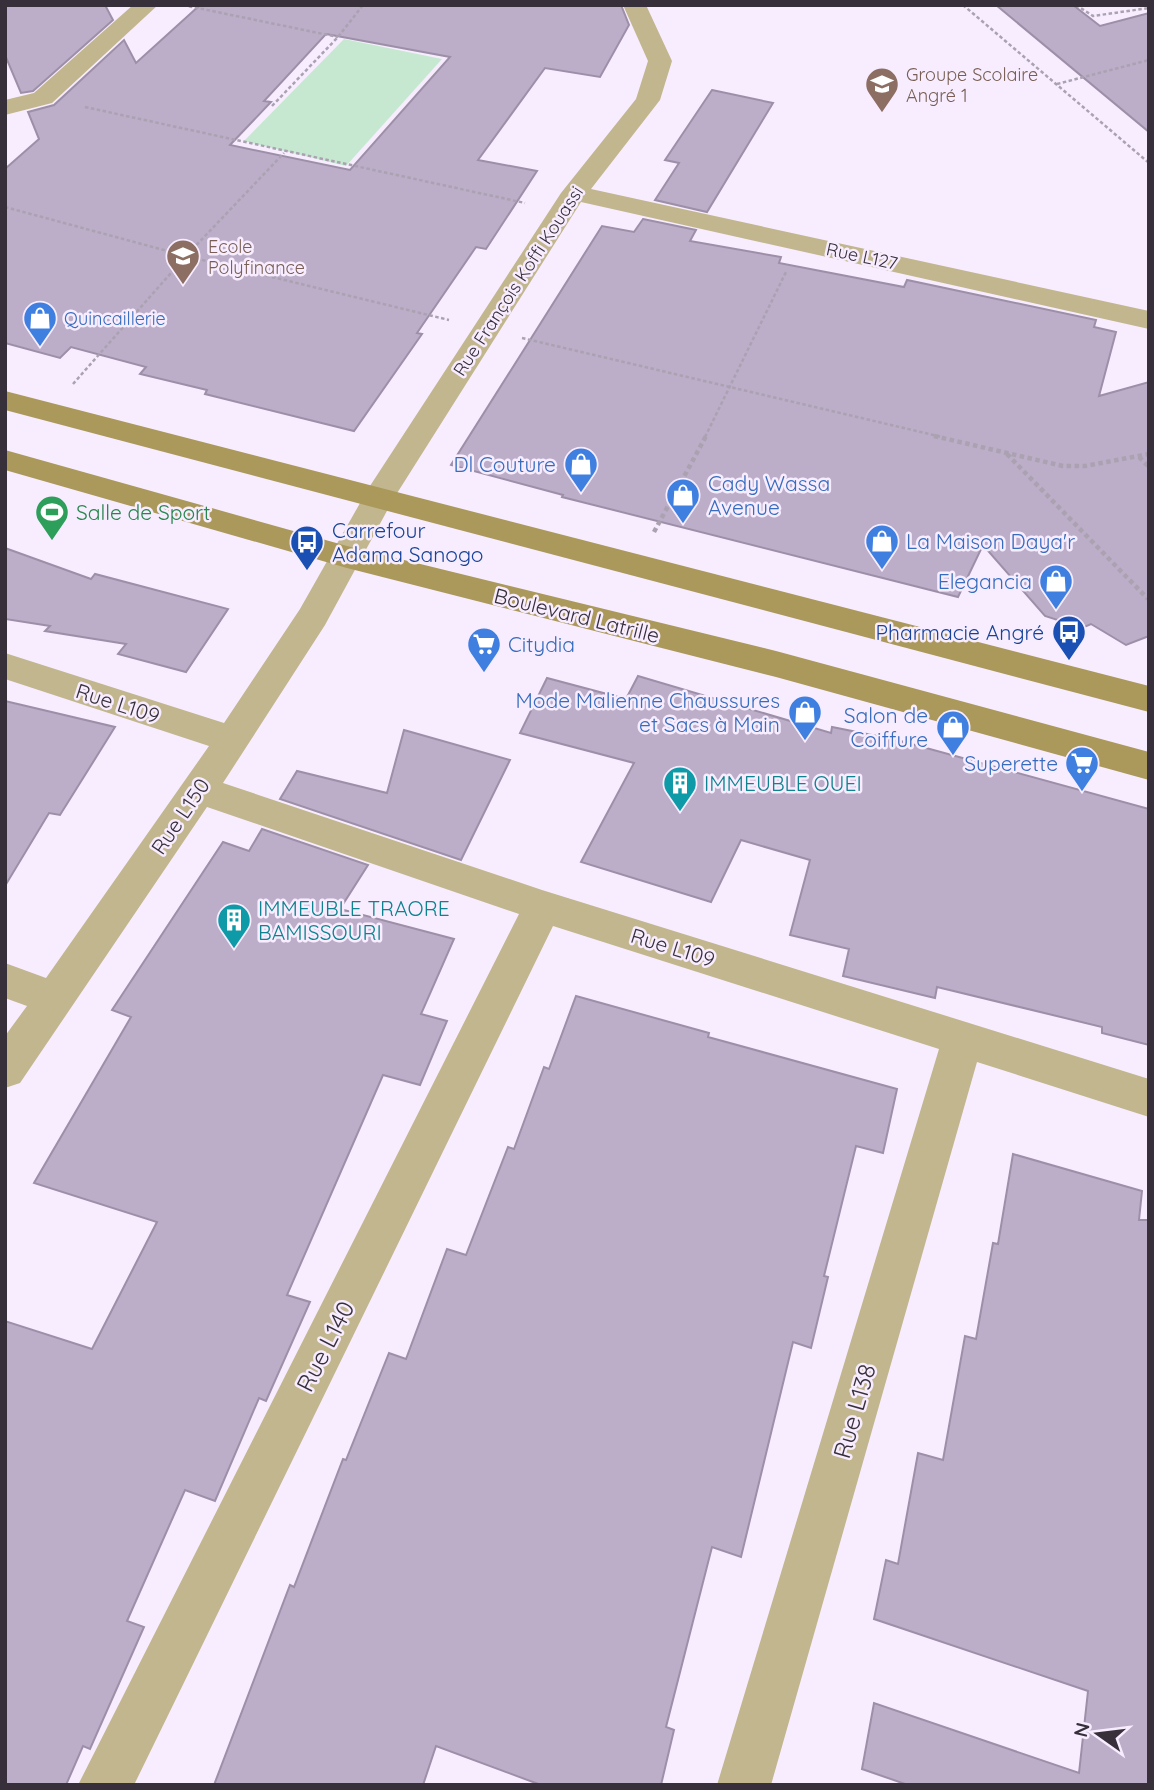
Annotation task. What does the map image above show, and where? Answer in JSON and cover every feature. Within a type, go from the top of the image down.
[{"type":"main road","points":[[5,400],[1149,699]]},
{"type":"main road","name":"Boulevard Latrille","points":[[5,460],[347,557],[776,664],[1149,766]]},
{"type":"street","points":[[5,108],[44,97],[147,5]]},
{"type":"street","name":"Rue François Koffi Kouassi","points":[[347,557],[380,497],[568,202],[649,100],[660,61],[634,5]]},
{"type":"street","name":"Rue L127","points":[[568,202],[801,242],[1149,320]]},
{"type":"street","name":"Rue L150","points":[[5,1070],[199,790],[313,616],[347,557]]},
{"type":"street","name":"Rue L109","points":[[5,666],[230,739]]},
{"type":"street","name":"Rue L109","points":[[199,790],[542,906],[1149,1098]]},
{"type":"street","name":"Rue L140","points":[[105,1785],[521,954],[542,906]]},
{"type":"street","points":[[5,980],[55,999]]},
{"type":"street","name":"Rue L138","points":[[744,1785],[963,1038]]},
{"type":"path","points":[[182,5],[338,37]]},
{"type":"path","points":[[272,106],[338,37],[363,5]]},
{"type":"path","points":[[963,5],[1149,163]]},
{"type":"path","points":[[1076,5],[1093,16],[1149,8]]},
{"type":"path","points":[[1056,84],[1149,61]]},
{"type":"path","points":[[44,97],[285,152],[568,202]]},
{"type":"path","points":[[48,411],[186,256],[285,152]]},
{"type":"path","points":[[5,207],[186,256],[1069,467],[1149,454]]},
{"type":"path","points":[[638,564],[732,386],[801,242]]},
{"type":"path","points":[[1006,452],[1149,599]]},
{"type":"path","points":[[1139,457],[1149,467]]},
{"type":"green space","points":[[344,39],[442,59],[346,166],[244,141]]},
{"type":"building","points":[[5,5],[105,5],[113,20],[33,91],[21,93],[5,55]]},
{"type":"building","points":[[200,5],[621,5],[629,25],[600,77],[545,68],[478,160],[537,171],[486,249],[476,247],[417,333],[422,334],[354,431],[205,394],[207,390],[140,374],[146,367],[71,347],[60,358],[5,343],[5,169],[39,139],[28,112],[54,105],[124,40],[136,63]],"holes":[[[326,34],[450,57],[350,170],[230,145],[271,102],[264,101]]]},
{"type":"building","points":[[996,5],[1073,5],[1100,26],[1149,13],[1149,132]]},
{"type":"building","points":[[712,90],[773,103],[707,212],[655,200],[679,163],[665,160]]},
{"type":"building","points":[[643,219],[696,230],[690,241],[781,257],[779,263],[904,287],[907,280],[1096,320],[1094,327],[1116,332],[1099,396],[1149,382],[1149,636],[1126,645],[1091,624],[1082,628],[1045,616],[983,545],[958,597],[562,497],[563,495],[451,465],[602,226],[634,232]]},
{"type":"building","points":[[5,548],[91,579],[95,574],[228,609],[186,672],[118,654],[126,644],[45,631],[50,626],[5,619]]},
{"type":"building","points":[[638,676],[831,733],[832,727],[897,740],[1149,809],[1149,1045],[1102,1033],[1102,1027],[937,987],[935,998],[843,976],[849,949],[790,935],[810,860],[741,840],[711,902],[581,862],[634,763],[520,733],[547,678],[626,699]]},
{"type":"building","points":[[5,701],[115,727],[60,815],[49,813],[5,886]]},
{"type":"building","points":[[404,730],[510,760],[461,860],[280,799],[297,771],[387,793]]},
{"type":"building","points":[[262,829],[368,865],[340,909],[454,939],[421,1014],[447,1021],[420,1085],[383,1075],[287,1295],[310,1302],[266,1401],[259,1398],[215,1501],[185,1490],[127,1621],[144,1627],[90,1749],[83,1746],[66,1785],[5,1785],[5,1321],[92,1349],[157,1222],[34,1183],[131,1017],[112,1010],[223,842],[249,851]]},
{"type":"building","points":[[576,996],[709,1033],[708,1037],[897,1089],[883,1153],[856,1146],[824,1276],[828,1277],[811,1348],[793,1342],[741,1557],[712,1547],[666,1727],[674,1730],[661,1785],[541,1785],[436,1746],[423,1785],[214,1785],[290,1585],[294,1587],[343,1459],[346,1460],[389,1353],[406,1359],[447,1249],[466,1255],[508,1147],[514,1149],[544,1067],[549,1069]]},
{"type":"building","points":[[1013,1154],[1142,1191],[1139,1220],[1149,1220],[1149,1785],[908,1785],[862,1769],[874,1703],[1079,1773],[1088,1691],[874,1619],[886,1560],[898,1564],[918,1453],[943,1460],[965,1336],[976,1339],[993,1243],[998,1244]]},
{"type":"place","name":"Groupe Scolaire Angré 1","points":[[882,114]]},
{"type":"place","name":"Ecole Polyfinance","points":[[183,286]]},
{"type":"place","name":"Quincaillerie","points":[[40,348]]},
{"type":"place","name":"Dl Couture","points":[[581,494]]},
{"type":"place","name":"Cady Wassa Avenue","points":[[683,525]]},
{"type":"place","name":"Salle de Sport","points":[[52,542]]},
{"type":"place","name":"La Maison Daya'r","points":[[882,571]]},
{"type":"place","name":"Carrefour Adama Sanogo","points":[[307,572]]},
{"type":"place","name":"Elegancia","points":[[1056,611]]},
{"type":"place","name":"Pharmacie Angré","points":[[1069,662]]},
{"type":"place","name":"Citydia","points":[[484,674]]},
{"type":"place","name":"Mode Malienne Chaussures et Sacs à Main","points":[[805,742]]},
{"type":"place","name":"Salon de Coiffure","points":[[953,757]]},
{"type":"place","name":"Superette","points":[[1082,793]]},
{"type":"place","name":"IMMEUBLE OUEI","points":[[680,813]]},
{"type":"place","name":"IMMEUBLE TRAORE BAMISSOURI","points":[[234,950]]}]
